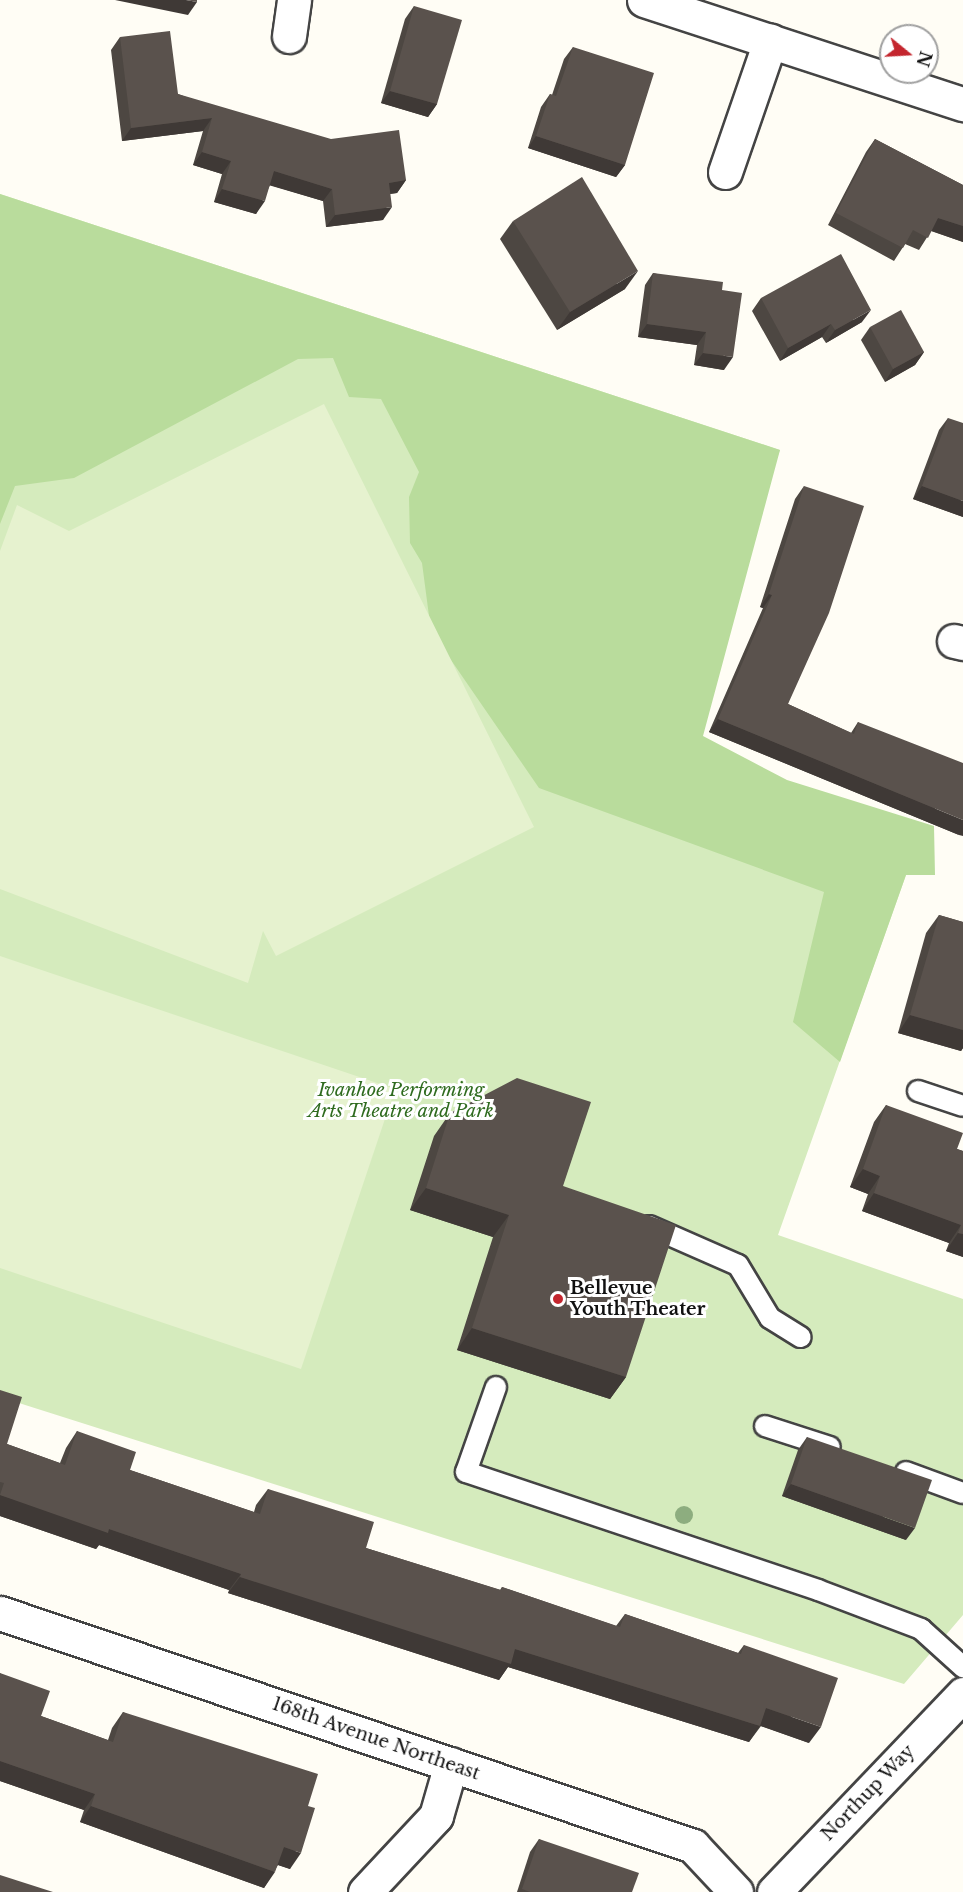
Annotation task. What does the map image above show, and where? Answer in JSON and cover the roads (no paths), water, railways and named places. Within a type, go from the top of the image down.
[{"type":"street","points":[[288,36],[294,0]]},
{"type":"street","points":[[644,0],[963,104]]},
{"type":"street","points":[[724,172],[770,41]]},
{"type":"street","name":"168th Avenue Northeast","points":[[0,1613],[693,1846],[736,1892]]},
{"type":"street","name":"Northup Way","points":[[774,1892],[960,1702]]},
{"type":"street","points":[[365,1892],[436,1816],[451,1764]]},
{"type":"lane","points":[[918,1091],[963,1106]]},
{"type":"lane","points":[[633,1219],[738,1265],[770,1318],[801,1337]]},
{"type":"lane","points":[[496,1387],[466,1472],[807,1586],[921,1629],[963,1667]]},
{"type":"lane","points":[[765,1426],[855,1455]]},
{"type":"lane","points":[[886,1465],[963,1493]]},
{"type":"place","name":"Bellevue Youth Theater","points":[[558,1299]]},
{"type":"park label","name":"Ivanhoe Performing Arts Theatre and Park","points":[[401,1101]]}]
